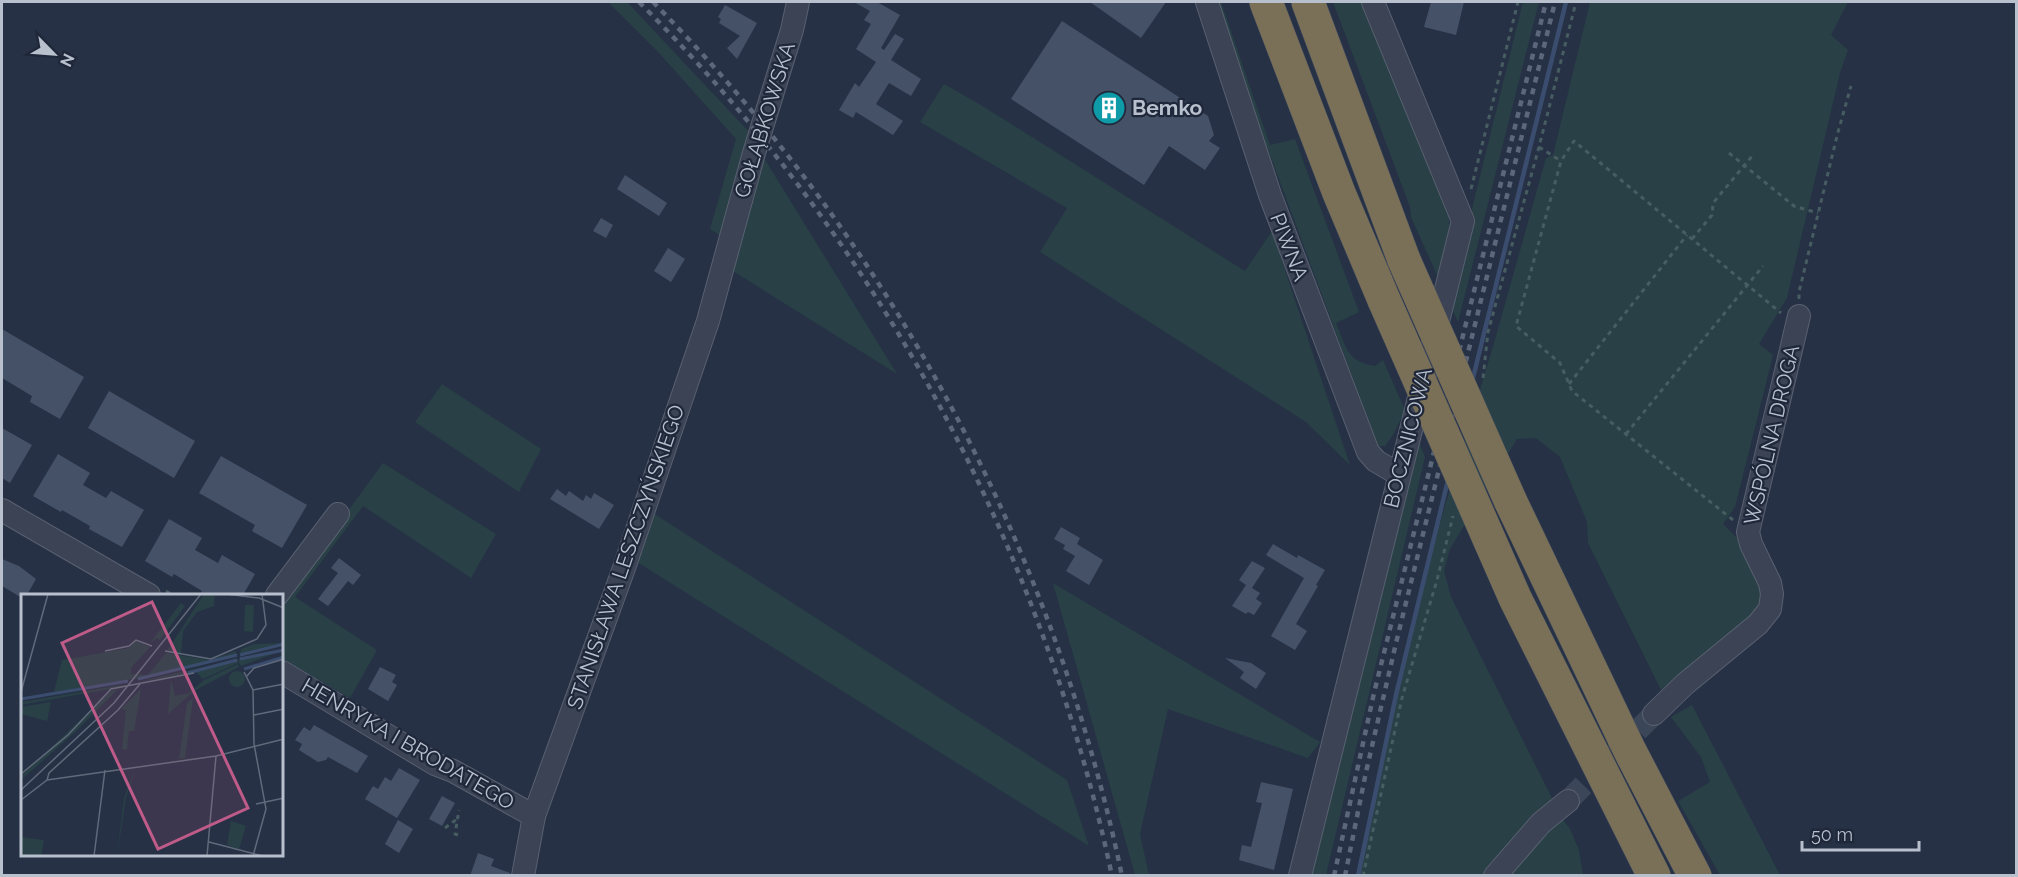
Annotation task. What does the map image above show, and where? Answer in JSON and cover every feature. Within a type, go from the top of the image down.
[{"type":"highway","points":[[1266,2],[1339,194],[1515,598],[1654,876]]},
{"type":"highway","points":[[1308,2],[1404,260],[1510,500],[1624,738],[1695,876]]},
{"type":"street","name":"GOŁĄBKOWSKA","points":[[731,238],[762,123],[792,30],[798,2]]},
{"type":"street","name":"PIWNA","points":[[1207,2],[1270,195],[1368,452],[1381,465],[1398,474]]},
{"type":"street","points":[[1373,2],[1463,221]]},
{"type":"street","name":"BOCZNICOWA","points":[[1300,876],[1374,582],[1398,474],[1463,221]]},
{"type":"street","name":"STANISŁAWA LESZCZYŃSKIEGO","points":[[523,876],[534,816],[631,548],[708,321],[731,238]]},
{"type":"street","name":"WSPÓLNA DROGA","points":[[1654,714],[1684,684],[1758,624],[1770,609],[1772,594],[1770,583],[1751,544],[1748,532],[1798,321]]},
{"type":"street","points":[[2,510],[147,594]]},
{"type":"street","points":[[279,594],[338,514]]},
{"type":"street","name":"HENRYKA I BRODATEGO","points":[[284,673],[435,764],[453,771],[534,816]]},
{"type":"street","points":[[1495,876],[1541,823],[1568,801]]},
{"type":"path","points":[[1463,221],[1518,2]]},
{"type":"path","points":[[1560,161],[1539,147],[1576,2]]},
{"type":"path","points":[[1798,321],[1799,292],[1851,86]]},
{"type":"path","points":[[1748,532],[1572,391],[1560,363],[1516,326],[1560,161],[1575,141],[1748,285],[1798,321]]},
{"type":"path","points":[[1729,153],[1794,206],[1818,213]]},
{"type":"path","points":[[1692,239],[1712,214],[1713,203],[1753,155]]},
{"type":"path","points":[[1569,384],[1687,235]]},
{"type":"path","points":[[1626,434],[1763,266]]},
{"type":"path","points":[[458,835],[455,834],[459,810]]},
{"type":"path","points":[[445,828],[457,819]]},
{"type":"green space","points":[[608,2],[627,2],[750,133],[721,236],[710,229],[736,139],[660,54]]},
{"type":"green space","points":[[1216,2],[1221,2],[1270,145],[1295,139],[1359,312],[1336,323],[1345,346],[1353,357],[1366,364],[1375,366],[1383,360],[1405,410],[1385,446],[1378,446],[1267,147],[1264,146]]},
{"type":"green space","points":[[1333,2],[1365,2],[1410,112],[1449,219],[1449,238],[1438,277],[1411,217],[1410,207]]},
{"type":"green space","points":[[1523,2],[1539,2],[1458,322],[1449,302]]},
{"type":"green space","points":[[1590,2],[1848,2],[1831,35],[1848,50],[1840,73],[1787,298],[1759,344],[1773,355],[1735,507],[1723,524],[1747,548],[1760,575],[1761,610],[1730,640],[1661,690],[1588,543],[1587,522],[1560,457],[1536,438],[1517,439],[1450,549],[1444,571],[1451,597],[1552,798],[1489,875],[1356,876],[1419,592],[1494,343],[1546,158],[1553,155]]},
{"type":"green space","points":[[944,84],[1245,271],[1272,231],[1350,465],[1306,422],[1040,252],[1067,208],[920,122]]},
{"type":"green space","points":[[764,158],[897,374],[733,271]]},
{"type":"green space","points":[[442,384],[541,449],[519,492],[415,422]]},
{"type":"green space","points":[[1418,440],[1425,457],[1326,875],[1311,876]]},
{"type":"green space","points":[[383,463],[496,534],[471,578],[363,506],[295,597],[377,650],[350,698],[284,659],[284,598]]},
{"type":"green space","points":[[650,511],[1067,780],[1089,846],[634,560]]},
{"type":"green space","points":[[1053,583],[1320,742],[1308,758],[1168,709],[1140,834],[1149,875],[1135,875]]},
{"type":"green space","points":[[1692,705],[1780,875],[1720,875],[1678,801],[1710,782],[1701,757],[1671,717]]},
{"type":"green space","points":[[1560,816],[1570,829],[1579,850],[1583,875],[1502,876]]},
{"type":"building","points":[[854,2],[877,2],[900,15],[881,48],[884,50],[895,34],[904,39],[891,60],[921,79],[911,96],[889,83],[876,104],[903,121],[893,135],[856,112],[853,118],[839,110],[855,83],[859,87],[876,62],[856,49],[871,24],[864,20],[870,11]]},
{"type":"building","points":[[1090,2],[1166,2],[1141,38]]},
{"type":"building","points":[[1431,2],[1464,2],[1456,35],[1424,27]]},
{"type":"building","points":[[725,5],[757,23],[737,59],[727,48],[740,36],[719,23],[721,19],[718,17]]},
{"type":"building","name":"Bemko","points":[[1062,21],[1208,116],[1214,135],[1209,141],[1220,148],[1205,170],[1169,146],[1144,185],[1011,99]]},
{"type":"building","points":[[625,175],[667,203],[659,216],[617,189]]},
{"type":"building","points":[[601,218],[613,225],[606,238],[593,231]]},
{"type":"building","points":[[668,248],[685,259],[671,282],[654,271]]},
{"type":"building","points":[[2,329],[84,377],[60,419],[30,402],[32,396],[2,378]]},
{"type":"building","points":[[109,391],[195,441],[174,478],[88,428]]},
{"type":"building","points":[[2,428],[32,445],[10,483],[2,478]]},
{"type":"building","points":[[58,454],[90,473],[83,485],[106,498],[111,491],[144,510],[122,547],[89,529],[90,526],[33,496]]},
{"type":"building","points":[[221,456],[307,505],[282,548],[252,531],[255,525],[199,493]]},
{"type":"building","points":[[557,489],[566,496],[569,491],[583,501],[586,495],[591,499],[594,493],[614,505],[599,529],[550,499]]},
{"type":"building","points":[[169,519],[202,538],[195,550],[218,563],[222,555],[255,574],[244,594],[200,594],[202,591],[174,574],[172,577],[145,561]]},
{"type":"building","points":[[1061,527],[1080,538],[1077,544],[1103,560],[1089,585],[1066,571],[1075,556],[1063,549],[1065,545],[1054,539]]},
{"type":"building","points":[[1273,544],[1325,570],[1296,624],[1307,631],[1295,650],[1271,636],[1304,578],[1266,555]]},
{"type":"building","points":[[339,558],[361,575],[353,585],[348,581],[328,606],[318,599],[338,573],[331,568]]},
{"type":"building","points":[[2,559],[19,566],[36,579],[28,594],[21,594],[21,597],[2,586]]},
{"type":"building","points":[[1252,561],[1265,568],[1252,588],[1260,593],[1256,599],[1262,603],[1254,615],[1248,612],[1246,614],[1232,606],[1246,585],[1239,580]]},
{"type":"building","points":[[1225,658],[1251,663],[1266,673],[1256,689],[1240,678],[1244,672]]},
{"type":"building","points":[[380,667],[396,675],[392,682],[397,685],[388,701],[368,689]]},
{"type":"building","points":[[314,725],[368,756],[357,773],[328,757],[318,762],[299,750],[302,744],[295,740],[304,727],[310,731]]},
{"type":"building","points":[[399,768],[420,780],[397,818],[365,799],[373,786],[378,789],[385,777],[391,781]]},
{"type":"building","points":[[1261,782],[1293,789],[1274,870],[1239,860],[1242,845],[1251,847],[1262,803],[1256,802]]},
{"type":"building","points":[[442,796],[455,803],[442,826],[429,819]]},
{"type":"building","points":[[398,820],[413,829],[399,853],[385,844]]},
{"type":"building","points":[[478,853],[494,859],[491,866],[510,873],[510,876],[470,876]]},
{"type":"waterway","points":[[1472,382],[1566,2]]},
{"type":"waterway","points":[[1358,876],[1396,695],[1448,480]]},
{"type":"tunnel","points":[[1568,801],[1654,714]]},
{"type":"railway","points":[[639,2],[725,94],[804,193],[875,296],[939,404],[995,517],[1042,634],[1081,753],[1112,876]]},
{"type":"railway","points":[[653,2],[738,95],[816,193],[887,297],[950,405],[1006,517],[1053,634],[1092,754],[1122,876]]},
{"type":"railway","points":[[1334,876],[1374,693],[1546,2]]},
{"type":"railway","points":[[1345,876],[1396,643],[1555,2]]},
{"type":"place","name":"Bemko","points":[[1109,108]]}]
